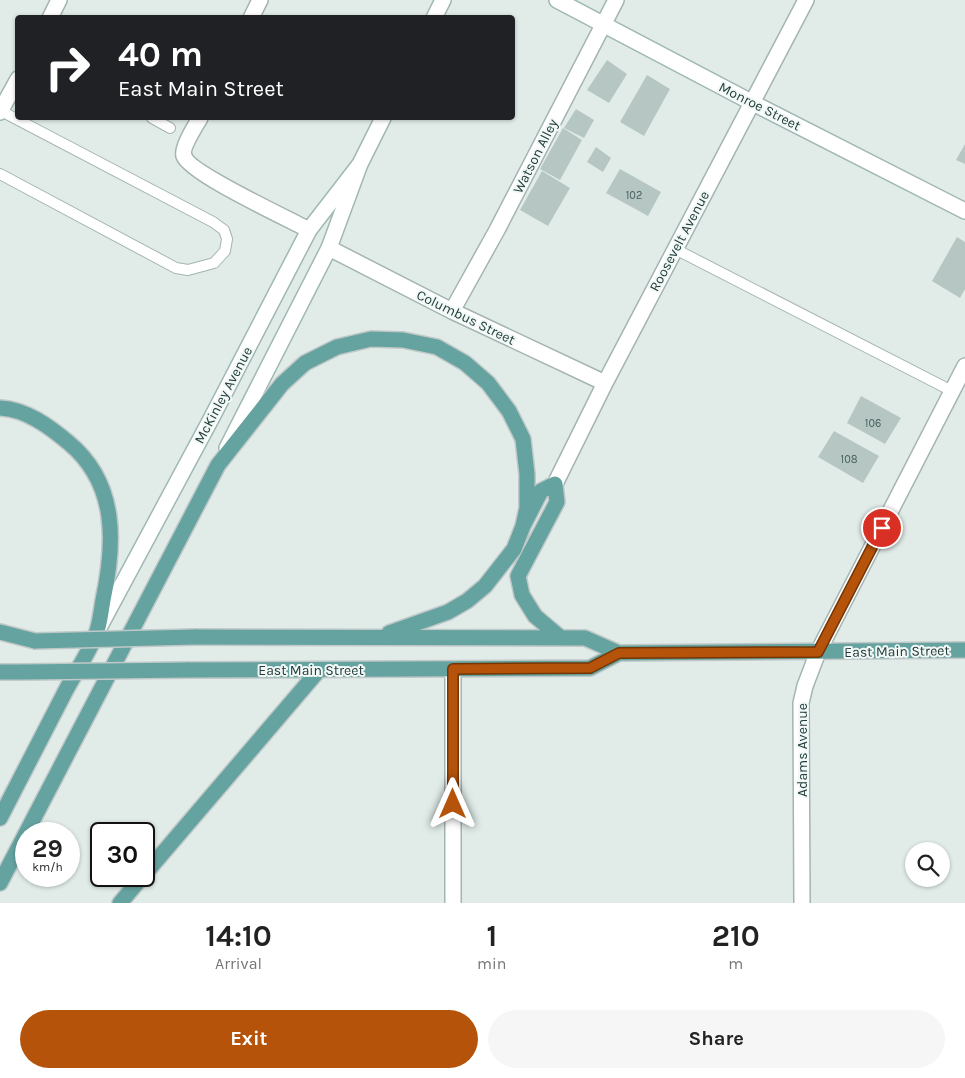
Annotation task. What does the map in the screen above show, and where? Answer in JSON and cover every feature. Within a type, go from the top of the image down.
[{"type":"main road","points":[[0,883],[218,465],[282,384],[305,363],[337,347],[370,339],[403,340],[436,348],[465,363],[488,383],[509,411],[523,439],[528,474],[523,526]]},
{"type":"main road","points":[[0,408],[10,408],[28,415],[54,430],[74,447],[87,462],[99,482],[107,504],[112,527],[109,573],[96,634],[0,818]]},
{"type":"main road","points":[[378,636],[448,612],[467,601],[485,586],[514,549],[523,526],[541,491],[555,484],[557,502],[518,576],[522,595],[535,616],[561,638]]},
{"type":"main road","points":[[0,632],[35,641]]},
{"type":"main road","name":"East Main Street","points":[[0,642],[195,637],[378,636],[585,638],[619,653],[965,650]]},
{"type":"main road","name":"East Main Street","points":[[0,672],[590,668],[619,653]]},
{"type":"main road","points":[[155,862],[319,670]]},
{"type":"main road","points":[[120,903],[134,887]]},
{"type":"street","points":[[52,15],[59,0]]},
{"type":"street","points":[[252,15],[260,0]]},
{"type":"street","points":[[436,15],[443,0]]},
{"type":"street","name":"Monroe Street","points":[[557,0],[965,211]]},
{"type":"street","name":"Watson Alley","points":[[452,311],[497,230],[616,0]]},
{"type":"street","name":"Roosevelt Avenue","points":[[555,484],[605,383],[806,0]]},
{"type":"street","points":[[0,112],[15,84]]},
{"type":"street","points":[[199,120],[184,150],[184,156],[189,163],[213,180],[309,230]]},
{"type":"street","name":"McKinley Avenue","points":[[218,465],[329,248],[360,164],[382,120]]},
{"type":"street","name":"McKinley Avenue","points":[[96,634],[309,230],[360,164]]},
{"type":"street","name":"Columbus Street","points":[[329,248],[452,311],[605,383]]},
{"type":"street","name":"Adams Avenue","points":[[802,903],[801,703],[805,686],[818,652],[965,366]]},
{"type":"street","points":[[453,669],[453,903]]},
{"type":"lane","points":[[0,112],[15,120]]},
{"type":"lane","points":[[0,174],[176,268],[188,270],[214,263],[225,252],[228,239],[224,230],[213,222],[15,120]]},
{"type":"lane","points":[[156,120],[170,128]]},
{"type":"lane","points":[[675,249],[952,391]]},
{"type":"building","points":[[607,60],[627,74],[609,103],[587,90]]},
{"type":"building","points":[[647,75],[670,89],[644,136],[620,122]]},
{"type":"building","points":[[576,109],[594,120],[584,138],[564,128]]},
{"type":"building","points":[[563,128],[582,140],[560,180],[540,169]]},
{"type":"building","points":[[965,144],[965,164],[956,160]]},
{"type":"building","points":[[596,147],[611,158],[603,172],[587,162]]},
{"type":"building","points":[[620,169],[661,192],[648,216],[606,193]]},
{"type":"building","points":[[542,171],[570,188],[548,226],[520,210]]},
{"type":"building","points":[[957,237],[965,242],[965,289],[960,298],[932,281]]},
{"type":"building","points":[[861,396],[901,418],[885,444],[847,423]]},
{"type":"building","points":[[834,431],[879,456],[863,483],[818,457]]},
{"type":"route","points":[[453,804],[453,669],[590,668],[619,653],[818,652],[882,528]]}]
